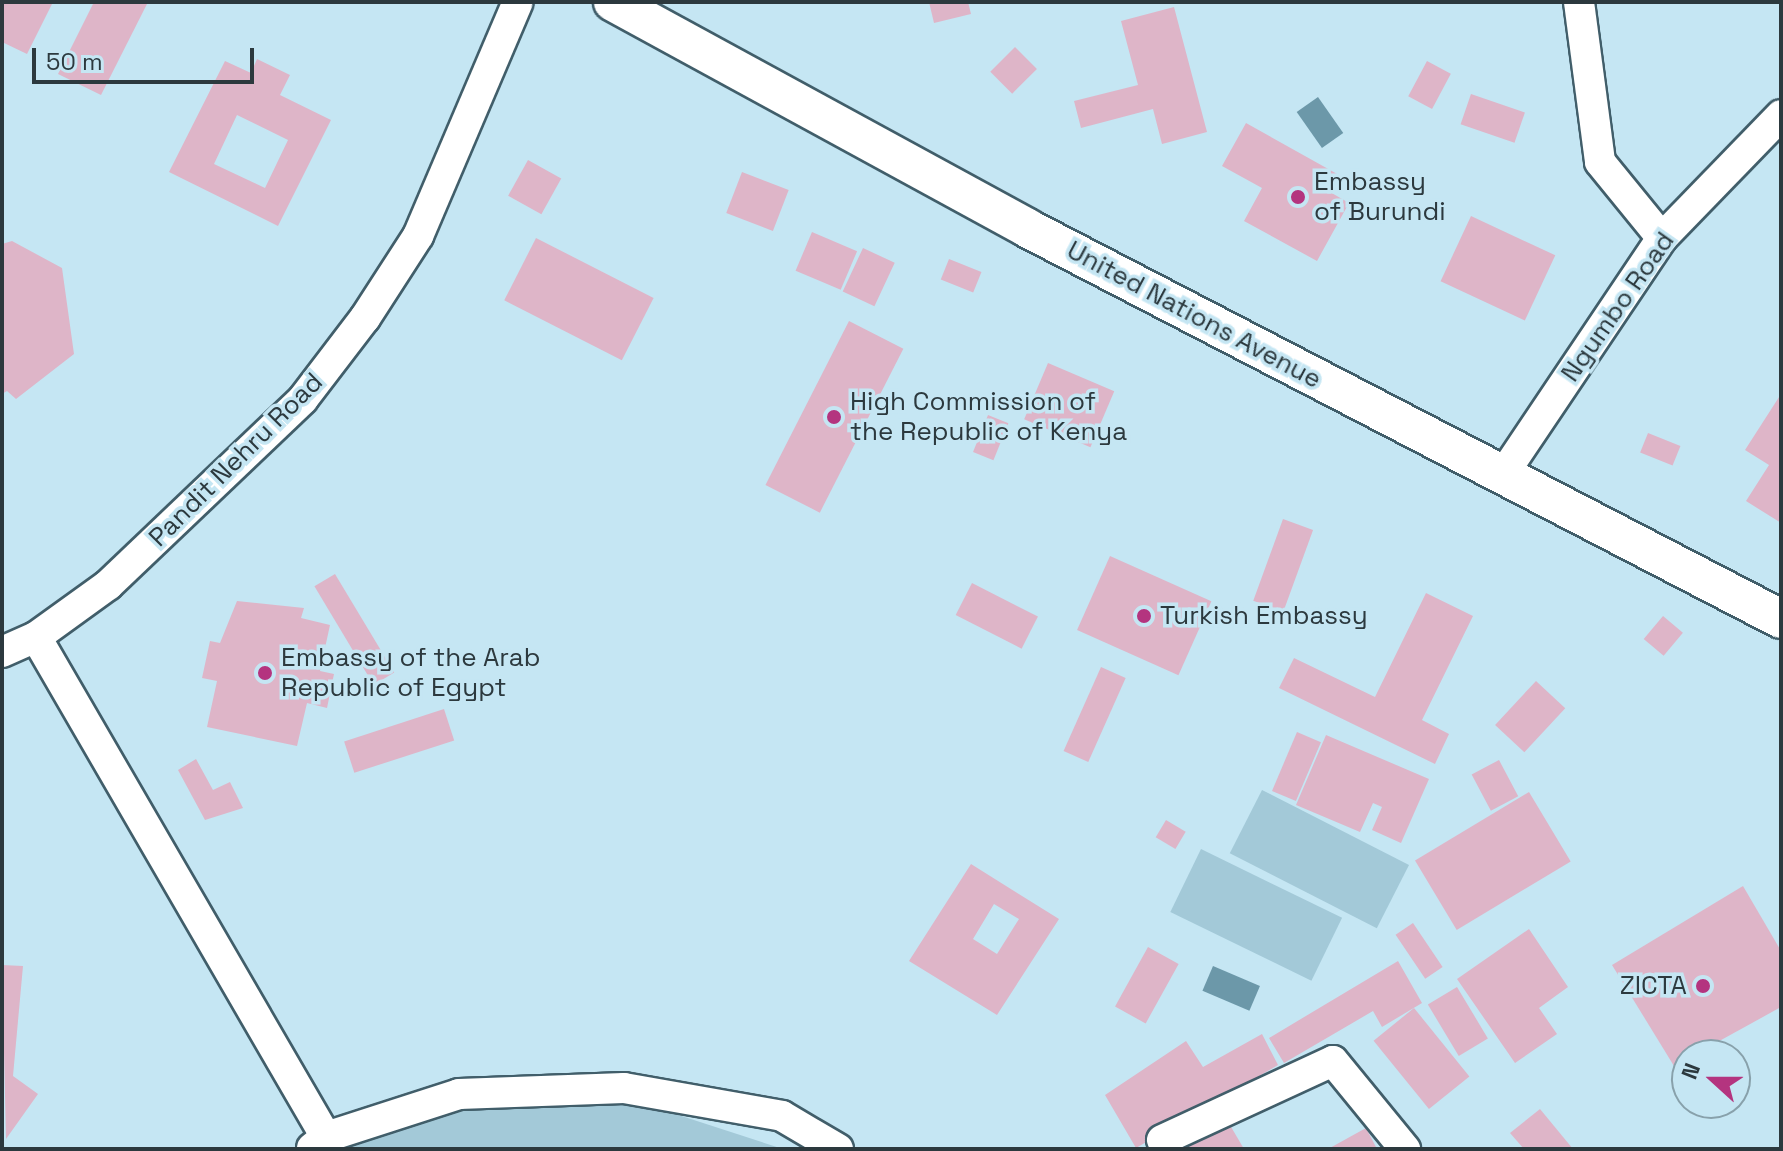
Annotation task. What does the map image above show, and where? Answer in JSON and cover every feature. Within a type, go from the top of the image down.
[{"type":"main road","name":"United Nations Avenue","points":[[613,2],[1027,228],[1781,619]]},
{"type":"street","name":"Pandit Nehru Road","points":[[2,652],[36,637],[108,585],[170,530],[303,399],[365,318],[418,236],[518,2]]},
{"type":"street","points":[[1579,2],[1600,162],[1662,238]]},
{"type":"street","name":"Ngumbo Road","points":[[1502,476],[1662,238],[1781,115]]},
{"type":"street","points":[[36,637],[318,1143],[459,1094],[624,1088],[782,1116],[838,1149]]},
{"type":"street","points":[[1162,1140],[1333,1061],[1405,1149]]},
{"type":"shaded area","points":[[1318,97],[1343,133],[1322,148],[1297,112]]},
{"type":"shaded area","points":[[1262,790],[1409,865],[1377,928],[1230,853]]},
{"type":"shaded area","points":[[1201,849],[1342,918],[1311,981],[1170,912]]},
{"type":"shaded area","points":[[1213,966],[1260,986],[1249,1011],[1202,991]]},
{"type":"shaded area","points":[[623,1097],[783,1149],[344,1149],[464,1104]]},
{"type":"building","points":[[2,2],[53,2],[27,54],[2,42]]},
{"type":"building","points":[[94,2],[148,2],[101,95],[58,74]]},
{"type":"building","points":[[929,2],[968,2],[971,14],[934,23]]},
{"type":"building","points":[[1174,7],[1207,132],[1162,144],[1153,109],[1081,128],[1074,101],[1138,85],[1121,21]]},
{"type":"building","points":[[1015,47],[1037,69],[1012,94],[990,72]]},
{"type":"building","points":[[257,59],[290,75],[280,95],[331,120],[278,226],[169,172],[225,61],[251,73]],"holes":[[[237,115],[288,140],[265,188],[214,164]]]},
{"type":"building","points":[[1427,61],[1451,74],[1432,109],[1408,96]]},
{"type":"building","points":[[1471,94],[1525,113],[1514,143],[1461,124]]},
{"type":"building","name":"Embassy of Burundi","points":[[1246,123],[1339,175],[1330,192],[1349,203],[1317,261],[1244,221],[1262,188],[1222,166]]},
{"type":"building","points":[[528,160],[561,178],[541,214],[508,196]]},
{"type":"building","points":[[742,172],[789,190],[773,231],[726,213]]},
{"type":"building","points":[[1471,216],[1555,255],[1525,321],[1441,281]]},
{"type":"building","points":[[812,232],[857,251],[841,290],[796,271]]},
{"type":"building","points":[[536,238],[654,298],[622,360],[504,300]]},
{"type":"building","points":[[12,241],[62,268],[74,354],[16,399],[7,391],[2,394],[2,244]]},
{"type":"building","points":[[863,248],[895,263],[874,306],[843,292]]},
{"type":"building","points":[[949,259],[981,272],[973,293],[941,279]]},
{"type":"building","name":"High Commission of the Republic of Kenya","points":[[849,321],[903,349],[820,513],[765,485]]},
{"type":"building","points":[[1048,363],[1114,391],[1090,447],[1024,419]]},
{"type":"building","points":[[1781,394],[1781,523],[1746,501],[1769,465],[1745,450]]},
{"type":"building","points":[[988,415],[1008,423],[993,460],[973,452]]},
{"type":"building","points":[[1648,433],[1680,446],[1673,466],[1640,452]]},
{"type":"building","points":[[1283,519],[1313,530],[1283,612],[1253,601]]},
{"type":"building","name":"Turkish Embassy","points":[[1110,556],[1211,601],[1178,675],[1077,630]]},
{"type":"building","points":[[335,574],[394,673],[374,685],[314,586]]},
{"type":"building","points":[[972,583],[1038,617],[1022,649],[956,615]]},
{"type":"building","points":[[1426,593],[1473,616],[1422,720],[1449,734],[1435,764],[1279,688],[1294,658],[1375,697]]},
{"type":"building","name":"Embassy of the Arab Republic of Egypt","points":[[237,601],[304,608],[301,618],[330,625],[320,671],[334,674],[327,708],[307,703],[297,746],[207,727],[217,681],[202,678],[210,641],[220,643]]},
{"type":"building","points":[[1663,616],[1683,633],[1664,656],[1644,639]]},
{"type":"building","points":[[1101,667],[1126,678],[1088,762],[1064,751]]},
{"type":"building","points":[[1536,681],[1565,708],[1524,752],[1495,725]]},
{"type":"building","points":[[444,709],[454,740],[354,773],[344,741]]},
{"type":"building","points":[[1297,732],[1321,742],[1296,801],[1272,791]]},
{"type":"building","points":[[1326,735],[1429,779],[1401,843],[1372,830],[1382,807],[1373,803],[1360,832],[1296,805]]},
{"type":"building","points":[[196,759],[213,790],[230,782],[243,808],[205,820],[178,770]]},
{"type":"building","points":[[1499,760],[1518,796],[1491,811],[1472,775]]},
{"type":"building","points":[[1529,792],[1571,861],[1457,930],[1415,861]]},
{"type":"building","points":[[1166,820],[1186,832],[1175,849],[1156,837]]},
{"type":"building","points":[[971,864],[1059,919],[997,1015],[909,961]],"holes":[[[994,904],[1019,919],[997,954],[973,939]]]},
{"type":"building","name":"ZICTA","points":[[1743,886],[1781,951],[1781,1007],[1723,1039],[1671,1039],[1671,1061],[1612,965]]},
{"type":"building","points":[[1413,923],[1443,967],[1425,979],[1396,935]]},
{"type":"building","points":[[1529,929],[1568,987],[1539,1008],[1557,1034],[1515,1063],[1457,979]]},
{"type":"building","points":[[1148,947],[1179,964],[1146,1023],[1115,1006]]},
{"type":"building","points":[[1398,961],[1422,1003],[1382,1027],[1373,1011],[1284,1063],[1269,1038]]},
{"type":"building","points":[[2,965],[23,966],[13,1076],[38,1094],[6,1139]]},
{"type":"building","points":[[1457,987],[1488,1038],[1459,1056],[1428,1005]]},
{"type":"building","points":[[1414,1008],[1469,1076],[1429,1109],[1374,1041]]},
{"type":"building","points":[[1262,1034],[1278,1065],[1136,1148],[1105,1095],[1186,1041],[1203,1067]]},
{"type":"building","points":[[1540,1109],[1573,1149],[1524,1149],[1510,1133]]},
{"type":"building","points":[[1227,1120],[1244,1149],[1178,1149]]},
{"type":"building","points":[[1366,1128],[1377,1149],[1328,1149]]},
{"type":"place","name":"Embassy of Burundi","points":[[1298,197]]},
{"type":"place","name":"High Commission of the Republic of Kenya","points":[[834,417]]},
{"type":"place","name":"Turkish Embassy","points":[[1144,616]]},
{"type":"place","name":"Embassy of the Arab Republic of Egypt","points":[[265,673]]},
{"type":"place","name":"ZICTA","points":[[1703,986]]}]
